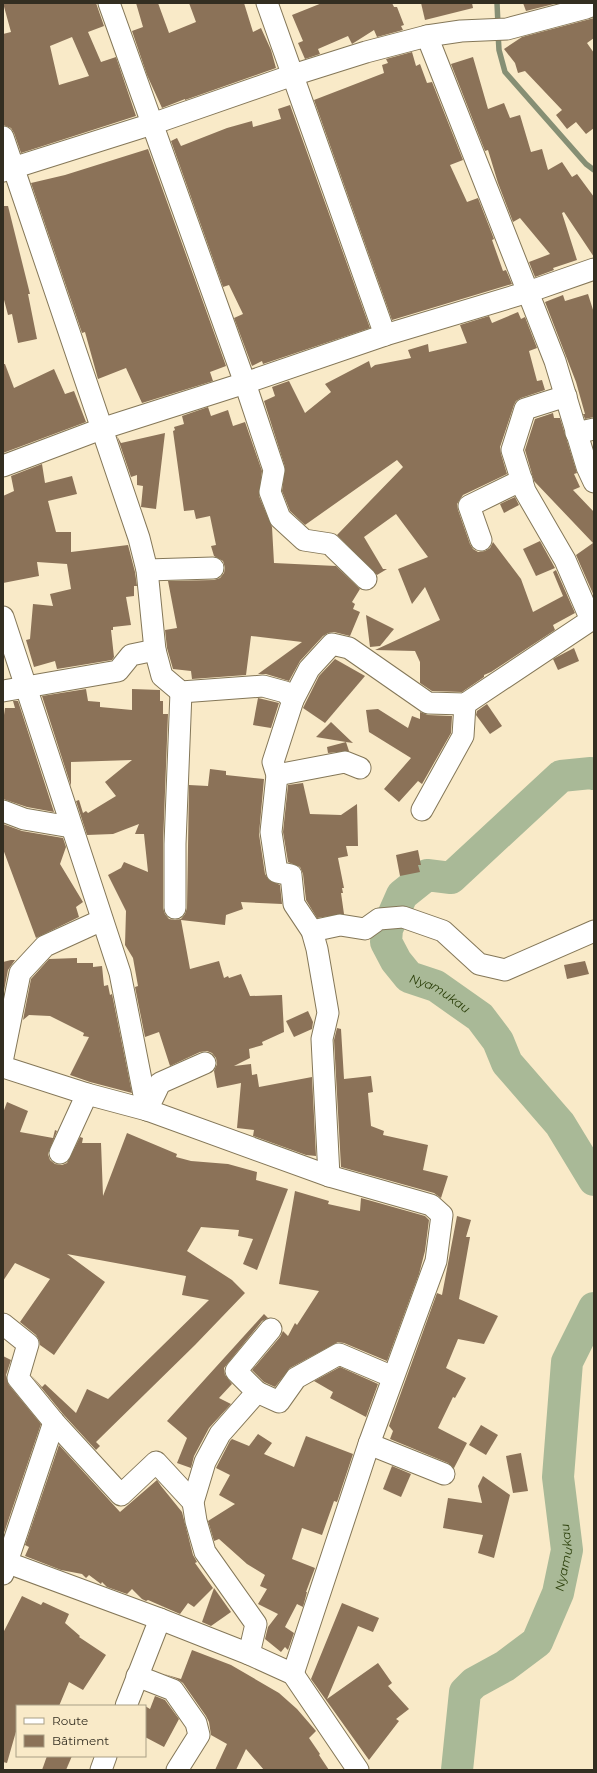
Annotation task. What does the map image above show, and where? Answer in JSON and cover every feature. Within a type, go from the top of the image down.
[{"type":"street","points":[[109,3],[245,383],[274,470],[270,492],[280,518],[304,540],[330,544],[366,579]]},
{"type":"street","points":[[267,3],[294,75],[385,335]]},
{"type":"street","points":[[8,169],[152,124],[366,52],[427,36],[461,31],[499,30],[594,5]]},
{"type":"street","points":[[427,36],[555,361],[566,396],[585,431],[587,467],[594,482]]},
{"type":"street","points":[[3,137],[8,169],[139,538],[147,570],[155,650],[162,676],[181,692],[263,686],[285,692],[293,700]]},
{"type":"street","points":[[3,466],[101,429],[245,383],[385,335],[528,292],[594,269]]},
{"type":"street","points":[[329,1176],[322,1040],[328,1012],[317,949],[312,931],[294,904],[291,875],[277,872],[271,832],[277,775],[273,762],[293,700],[309,669],[332,644],[349,648],[428,703],[466,704],[593,619],[565,560],[525,491],[512,450],[525,409],[566,396]]},
{"type":"street","points":[[481,540],[469,506],[522,480]]},
{"type":"street","points":[[147,570],[213,568]]},
{"type":"street","points":[[3,617],[120,973],[147,1110]]},
{"type":"street","points":[[3,691],[118,671],[131,655],[155,650]]},
{"type":"street","points":[[175,908],[175,844],[181,692]]},
{"type":"street","points":[[422,810],[464,736],[466,704]]},
{"type":"street","points":[[277,775],[345,762],[360,768]]},
{"type":"street","points":[[3,811],[24,819],[71,827]]},
{"type":"street","points":[[312,931],[340,925],[365,929],[379,919],[395,918],[444,931],[479,964],[505,970],[594,931]]},
{"type":"street","points":[[3,1057],[20,973],[45,946],[102,920]]},
{"type":"street","points":[[147,1110],[160,1083],[205,1063]]},
{"type":"street","points":[[3,1067],[87,1094],[147,1110],[329,1176],[431,1205],[442,1215],[436,1261],[369,1444],[293,1674]]},
{"type":"street","points":[[60,1153],[87,1094]]},
{"type":"street","points":[[3,1324],[28,1344],[18,1378],[54,1422],[121,1495],[156,1462],[193,1502]]},
{"type":"street","points":[[271,1329],[236,1371],[257,1392],[279,1402],[296,1378],[339,1354],[393,1377]]},
{"type":"street","points":[[249,1654],[256,1624],[206,1552],[196,1521],[193,1502],[205,1462],[220,1434],[257,1392]]},
{"type":"street","points":[[54,1422],[5,1566],[160,1619],[249,1654],[293,1674],[358,1770]]},
{"type":"street","points":[[369,1444],[444,1474]]},
{"type":"street","points":[[126,1705],[160,1619]]},
{"type":"street","points":[[137,1676],[173,1690],[196,1723],[199,1735],[177,1770]]},
{"type":"street","points":[[101,1770],[106,1757]]},
{"type":"building","points":[[3,3],[96,3],[104,26],[88,32],[101,62],[116,57],[136,116],[21,153],[11,128],[3,125],[3,34],[11,32]],"holes":[[[72,37],[89,76],[59,85],[50,46]]]},
{"type":"building","points":[[136,3],[158,3],[169,33],[196,22],[189,3],[244,3],[253,32],[261,28],[271,50],[276,68],[162,108],[147,75],[132,31],[143,27]]},
{"type":"building","points":[[322,3],[392,3],[394,7],[397,7],[404,25],[401,26],[403,30],[377,37],[374,30],[352,44],[348,36],[318,49],[320,54],[305,59],[298,43],[303,41],[292,15]]},
{"type":"building","points":[[421,3],[472,3],[473,8],[425,20]]},
{"type":"building","points":[[523,3],[558,3],[526,11]]},
{"type":"building","points":[[594,18],[594,38],[587,43],[594,53],[594,128],[586,134],[576,122],[567,129],[556,115],[562,110],[525,71],[518,73],[515,63],[504,49],[522,37]]},
{"type":"building","points":[[412,52],[416,66],[420,64],[427,83],[432,82],[463,160],[450,165],[467,202],[478,198],[494,239],[492,240],[503,271],[506,270],[512,284],[392,320],[314,100],[384,73],[382,65],[388,63],[386,59]]},
{"type":"building","points":[[473,57],[488,109],[504,103],[510,118],[520,115],[531,152],[542,149],[548,170],[562,162],[572,177],[577,174],[594,197],[594,257],[564,212],[562,213],[577,260],[553,268],[554,270],[535,277],[529,262],[550,254],[520,218],[513,222],[498,183],[488,150],[485,151],[451,64]]},
{"type":"building","points":[[290,105],[370,328],[263,364],[262,361],[252,366],[234,318],[243,314],[229,285],[223,287],[171,141],[177,138],[181,146],[227,128],[252,121],[253,127],[281,119],[278,109]]},
{"type":"building","points":[[148,149],[226,366],[210,372],[213,381],[142,403],[126,368],[98,379],[85,332],[82,333],[31,183],[65,175]]},
{"type":"building","points":[[3,206],[8,206],[30,294],[28,294],[37,339],[18,343],[12,314],[8,315],[3,296]]},
{"type":"building","points":[[588,294],[594,313],[594,417],[585,419],[576,382],[545,302],[563,295],[565,301]]},
{"type":"building","points":[[518,312],[521,319],[525,317],[537,348],[529,351],[537,381],[542,380],[545,390],[521,398],[516,401],[514,405],[500,447],[507,474],[463,495],[457,504],[458,510],[473,549],[478,552],[485,551],[490,548],[493,542],[521,579],[533,612],[563,596],[553,572],[556,570],[575,613],[553,625],[555,630],[491,672],[484,675],[484,677],[462,692],[432,691],[420,683],[420,662],[415,651],[375,650],[440,620],[425,587],[412,604],[398,569],[428,557],[396,514],[364,537],[383,569],[387,569],[377,575],[337,535],[403,467],[397,460],[305,525],[290,511],[282,491],[285,467],[264,401],[275,396],[272,387],[289,381],[305,413],[331,392],[325,384],[369,361],[371,368],[375,365],[411,358],[408,350],[428,344],[429,352],[467,343],[460,325],[489,316],[492,323]]},
{"type":"building","points":[[3,364],[5,364],[14,388],[54,369],[65,394],[74,391],[86,422],[3,453]]},
{"type":"building","points":[[208,407],[211,416],[228,410],[233,426],[245,422],[262,471],[259,496],[272,527],[274,563],[336,566],[360,589],[352,602],[355,604],[353,609],[360,612],[350,636],[334,632],[323,636],[300,661],[289,681],[266,674],[258,674],[302,642],[251,636],[246,675],[192,679],[191,671],[173,669],[167,648],[165,630],[177,628],[168,581],[214,580],[220,578],[224,573],[225,568],[223,561],[214,556],[211,546],[216,545],[210,516],[196,519],[194,510],[184,511],[173,431],[175,430],[174,427],[184,424],[182,416]]},
{"type":"building","points":[[553,413],[554,418],[560,418],[577,473],[574,474],[580,487],[573,490],[594,512],[594,596],[576,555],[593,543],[534,481],[525,450],[535,419]]},
{"type":"building","points":[[165,433],[156,509],[141,507],[143,486],[137,485],[137,475],[131,477],[117,436],[121,443]]},
{"type":"building","points":[[42,464],[45,483],[72,476],[77,494],[48,501],[56,532],[71,532],[71,552],[128,545],[137,586],[134,586],[134,596],[126,597],[131,625],[113,627],[113,630],[111,630],[114,657],[112,660],[57,669],[55,661],[34,667],[26,640],[30,639],[33,604],[53,606],[50,594],[71,589],[67,564],[37,562],[39,576],[3,583],[3,496],[14,491],[11,476]]},
{"type":"building","points":[[515,497],[519,505],[504,513],[500,504]]},
{"type":"building","points":[[540,541],[555,568],[536,576],[523,549]]},
{"type":"building","points":[[366,615],[394,629],[380,646],[370,647]]},
{"type":"building","points":[[574,648],[579,661],[558,670],[553,659]]},
{"type":"building","points":[[335,659],[365,676],[325,723],[303,708],[319,676]]},
{"type":"building","points":[[86,689],[88,701],[100,702],[100,707],[132,710],[132,689],[160,690],[160,701],[163,701],[163,714],[168,714],[163,844],[163,908],[169,919],[181,919],[187,908],[189,785],[208,786],[210,769],[226,771],[226,775],[264,779],[259,834],[265,874],[269,880],[280,885],[282,904],[241,902],[243,909],[226,915],[225,925],[181,920],[190,969],[219,961],[224,978],[241,974],[250,996],[282,995],[284,1032],[262,1042],[263,1045],[249,1049],[250,1058],[234,1066],[251,1064],[252,1075],[257,1074],[259,1087],[312,1077],[316,1156],[306,1155],[253,1136],[254,1130],[237,1128],[241,1083],[217,1088],[214,1071],[217,1064],[216,1058],[212,1053],[207,1051],[200,1052],[170,1066],[159,1032],[145,1037],[135,987],[138,986],[133,958],[125,945],[126,911],[108,875],[121,868],[124,862],[148,872],[144,834],[135,834],[139,824],[113,834],[87,835],[76,801],[79,800],[83,813],[86,811],[88,813],[116,796],[105,782],[132,760],[71,762],[71,786],[42,696]]},
{"type":"building","points":[[258,698],[279,703],[271,728],[253,725]]},
{"type":"building","points":[[13,701],[18,701],[54,812],[27,807],[3,799],[3,715],[5,708],[15,708]]},
{"type":"building","points":[[487,704],[502,726],[490,734],[476,715],[477,711]]},
{"type":"building","points":[[378,709],[408,728],[412,716],[420,719],[420,712],[428,715],[452,716],[451,733],[422,784],[418,781],[399,802],[384,789],[411,758],[369,732],[366,710]]},
{"type":"building","points":[[331,722],[353,743],[316,737]]},
{"type":"building","points":[[346,742],[349,751],[328,753],[327,747]]},
{"type":"building","points":[[303,783],[310,814],[341,815],[357,804],[358,846],[346,846],[348,856],[338,858],[344,888],[342,888],[343,893],[341,893],[344,914],[317,918],[306,900],[303,874],[300,867],[288,862],[283,832],[288,785]]},
{"type":"building","points":[[3,824],[22,831],[63,838],[66,847],[60,864],[83,902],[76,907],[79,917],[36,938],[3,849]]},
{"type":"building","points":[[418,850],[421,865],[418,865],[420,872],[400,876],[396,855]]},
{"type":"building","points":[[77,958],[77,963],[93,963],[93,967],[102,966],[104,986],[108,985],[110,995],[112,994],[132,1093],[70,1075],[89,1037],[83,1036],[84,1033],[50,1016],[29,1015],[23,1020],[31,979],[49,959]]},
{"type":"building","points":[[15,960],[8,970],[3,996],[3,962]]},
{"type":"building","points":[[585,961],[589,974],[567,979],[564,965]]},
{"type":"building","points":[[308,1011],[313,1022],[312,1029],[294,1037],[286,1021]]},
{"type":"building","points":[[337,1028],[341,1029],[344,1079],[371,1076],[373,1092],[368,1093],[371,1126],[384,1131],[383,1135],[428,1145],[423,1170],[448,1176],[441,1198],[434,1193],[341,1167],[334,1040]]},
{"type":"building","points":[[7,1102],[28,1111],[20,1132],[53,1138],[55,1130],[57,1131],[48,1154],[50,1160],[55,1164],[62,1165],[67,1163],[80,1137],[83,1138],[82,1143],[101,1143],[103,1196],[127,1133],[177,1154],[176,1157],[191,1161],[228,1164],[257,1172],[256,1180],[288,1189],[257,1270],[243,1264],[253,1239],[238,1236],[239,1230],[201,1227],[187,1251],[232,1280],[245,1293],[195,1345],[96,1442],[100,1446],[96,1450],[63,1414],[31,1375],[42,1387],[45,1384],[76,1413],[87,1389],[108,1399],[209,1300],[182,1295],[186,1276],[67,1254],[105,1282],[54,1355],[40,1345],[36,1335],[20,1322],[50,1279],[15,1263],[3,1281],[3,1113]]},
{"type":"building","points":[[295,1191],[329,1201],[328,1204],[360,1211],[361,1198],[425,1216],[429,1220],[425,1251],[419,1274],[387,1361],[344,1343],[338,1342],[290,1368],[275,1387],[264,1382],[252,1370],[280,1337],[283,1331],[288,1336],[295,1323],[297,1325],[319,1291],[279,1284]]},
{"type":"building","points":[[457,1216],[471,1220],[466,1237],[470,1237],[459,1299],[498,1316],[484,1344],[458,1339],[446,1368],[466,1378],[455,1398],[453,1397],[438,1428],[467,1443],[454,1468],[448,1463],[390,1439],[393,1431],[389,1426],[437,1293],[442,1295]]},
{"type":"building","points":[[264,1314],[268,1318],[262,1321],[224,1368],[225,1375],[232,1384],[219,1398],[231,1404],[209,1428],[194,1456],[191,1468],[177,1463],[187,1438],[167,1421]]},
{"type":"building","points":[[3,1356],[11,1360],[6,1375],[9,1385],[41,1424],[4,1533]]},
{"type":"building","points":[[340,1367],[378,1384],[366,1417],[330,1398],[333,1392],[314,1381]]},
{"type":"building","points":[[481,1425],[498,1435],[486,1455],[469,1445]]},
{"type":"building","points":[[258,1434],[272,1443],[264,1454],[294,1467],[306,1436],[353,1454],[337,1502],[334,1501],[322,1535],[302,1528],[292,1559],[315,1568],[306,1592],[303,1607],[297,1604],[285,1627],[294,1633],[288,1650],[285,1647],[281,1652],[265,1639],[268,1627],[278,1614],[258,1604],[267,1589],[260,1586],[265,1575],[247,1564],[219,1539],[214,1541],[208,1521],[235,1504],[219,1495],[230,1475],[216,1468],[230,1441],[232,1439],[249,1446]]},
{"type":"building","points":[[59,1445],[120,1512],[157,1480],[182,1512],[193,1555],[197,1562],[195,1563],[213,1588],[194,1607],[188,1603],[180,1614],[148,1600],[146,1601],[142,1599],[132,1589],[127,1594],[107,1587],[102,1582],[101,1584],[89,1575],[86,1578],[82,1574],[61,1570],[25,1556],[29,1547],[25,1545]]},
{"type":"building","points":[[521,1453],[528,1491],[513,1493],[506,1456]]},
{"type":"building","points":[[392,1466],[411,1474],[401,1497],[383,1489]]},
{"type":"building","points":[[483,1476],[510,1495],[494,1558],[478,1553],[483,1535],[443,1528],[448,1498],[482,1503],[478,1486]]},
{"type":"building","points":[[214,1588],[231,1612],[211,1626],[202,1622]]},
{"type":"building","points":[[22,1596],[41,1605],[43,1602],[69,1614],[65,1623],[80,1636],[79,1637],[106,1655],[83,1690],[69,1682],[59,1705],[16,1705],[16,1732],[7,1763],[3,1762],[3,1633]]},
{"type":"building","points":[[342,1603],[379,1618],[373,1632],[358,1626],[327,1699],[378,1663],[392,1683],[388,1686],[409,1709],[396,1719],[399,1721],[369,1760],[311,1679]]},
{"type":"building","points":[[192,1650],[231,1665],[279,1693],[297,1709],[316,1731],[309,1738],[329,1770],[264,1770],[246,1749],[236,1770],[215,1770],[227,1744],[211,1735],[209,1722],[206,1716],[183,1683],[164,1674],[181,1679]]},
{"type":"building","points":[[155,1696],[165,1700],[179,1719],[164,1747],[146,1738],[146,1707],[150,1709]]},
{"type":"building","points":[[47,1757],[72,1757],[66,1770],[42,1770]]},
{"type":"waterway","points":[[497,3],[498,25]]},
{"type":"waterway","points":[[498,33],[499,50],[505,72],[586,164],[594,170]]},
{"type":"waterway","name":"Nyamukau","points":[[594,774],[561,776],[451,878],[427,875],[402,895],[387,929],[386,942],[396,961],[409,977],[436,986],[480,1017],[498,1041],[507,1063],[560,1124],[594,1180]]},
{"type":"waterway","name":"Nyamukau","points":[[457,1770],[465,1692],[474,1683],[505,1666],[537,1642],[558,1593],[567,1550],[558,1477],[567,1362],[594,1308]]}]
